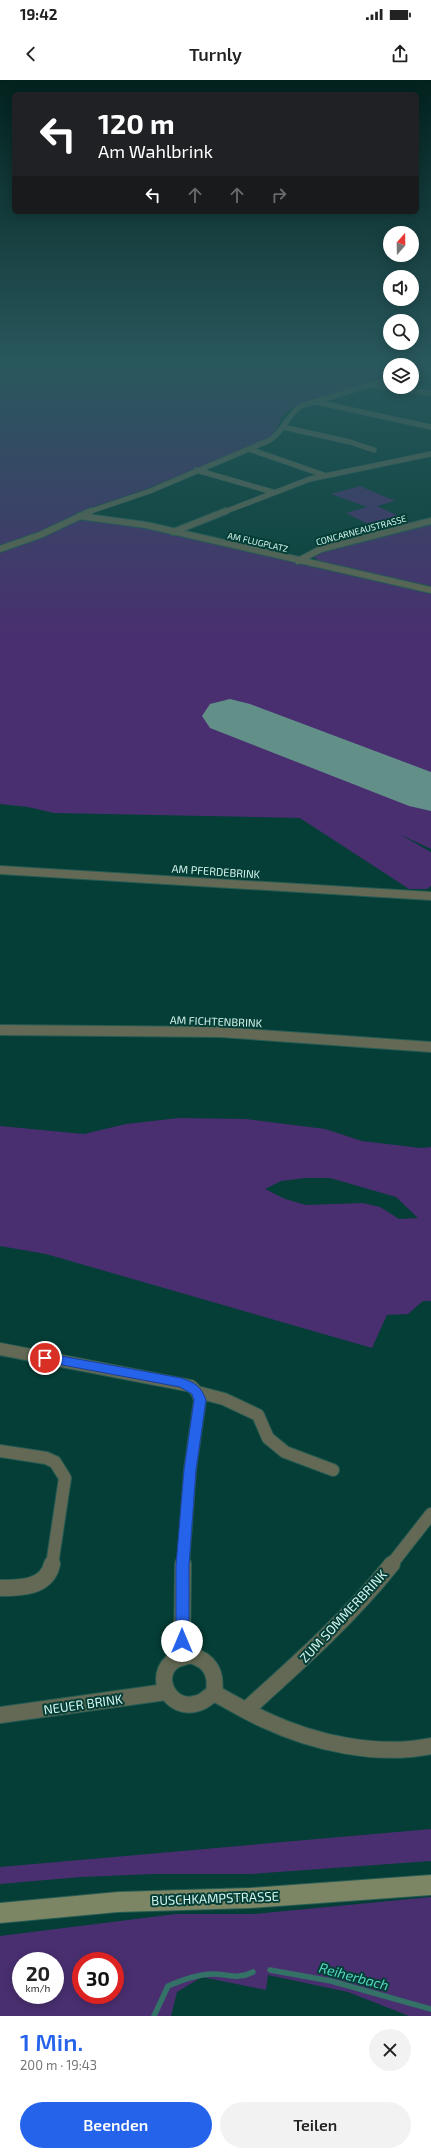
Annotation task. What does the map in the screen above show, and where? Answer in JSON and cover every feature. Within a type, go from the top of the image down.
[{"type":"main road","name":"BUSCHKAMPSTRASSE","points":[[0,1913],[118,1902],[250,1898],[431,1885]]},
{"type":"street","points":[[0,549],[40,535],[79,516],[145,492],[225,458]]},
{"type":"street","points":[[276,458],[324,475]]},
{"type":"street","points":[[173,532],[274,492],[324,475],[409,458]]},
{"type":"street","points":[[196,470],[274,492]]},
{"type":"street","name":"AM FLUGPLATZ","points":[[79,516],[137,524],[431,590]]},
{"type":"street","name":"CONCARNEAUSTRASSE","points":[[298,560],[321,549],[431,521]]},
{"type":"street","name":"AM PFERDEBRINK","points":[[0,870],[431,896]]},
{"type":"street","name":"AM FICHTENBRINK","points":[[0,1030],[220,1032],[431,1047]]},
{"type":"street","points":[[0,1349],[181,1382],[191,1386],[197,1392],[200,1400],[190,1470],[183,1565],[182,1656]]},
{"type":"street","points":[[197,1392],[224,1400],[258,1415],[268,1438],[285,1452],[333,1470]]},
{"type":"street","points":[[0,1451],[46,1458],[55,1462],[65,1478],[52,1566],[47,1575],[41,1582],[28,1588],[0,1588]]},
{"type":"street","name":"ZUM SOMMERBRINK","points":[[246,1710],[316,1647],[373,1588],[431,1514]]},
{"type":"street","points":[[182,1656],[198,1656],[212,1666],[216,1676],[214,1693],[201,1704],[190,1706],[172,1700],[166,1692],[163,1679],[165,1671],[172,1662],[182,1656]]},
{"type":"street","name":"NEUER BRINK","points":[[0,1715],[166,1692]]},
{"type":"street","points":[[214,1693],[272,1724],[303,1734],[343,1744],[400,1750],[431,1746]]},
{"type":"shaded area","points":[[0,458],[222,458],[146,489],[96,506],[34,534],[0,546]]},
{"type":"shaded area","points":[[360,486],[395,501],[377,506],[413,523],[382,531],[346,513],[367,507],[331,494]]},
{"type":"shaded area","points":[[86,520],[143,527],[431,593],[431,849],[399,834],[431,852],[431,886],[427,889],[409,889],[300,818],[54,813],[28,807],[0,804],[0,552],[36,539],[75,521]]},
{"type":"shaded area","points":[[431,523],[431,586],[319,562],[314,557],[325,551]]},
{"type":"shaded area","points":[[179,1118],[246,1119],[325,1129],[362,1141],[421,1148],[431,1147],[431,1301],[423,1301],[408,1314],[387,1315],[372,1348],[46,1254],[0,1246],[0,1126],[84,1134],[126,1124]],"holes":[[[305,1178],[330,1178],[396,1197],[418,1218],[399,1219],[380,1207],[363,1203],[306,1205],[285,1199],[265,1189],[281,1181]]]},
{"type":"shaded area","points":[[431,1829],[431,1861],[252,1874],[154,1874],[81,1877],[0,1884],[0,1867]]},
{"type":"shaded area","points":[[431,1897],[431,2016],[409,2016],[348,1992],[268,1975],[266,1990],[202,1977],[177,1992],[171,2016],[0,2016],[0,1936],[176,1914],[253,1914]]},
{"type":"waterway","name":"Reiherbach","points":[[270,1970],[331,1981],[431,2009]]},
{"type":"waterway","name":"Reiherbach","points":[[154,2016],[168,1986],[202,1975],[213,1974],[243,1976],[253,1972]]},
{"type":"runway","points":[[230,716],[431,793]]},
{"type":"route","points":[[45,1358],[181,1382],[191,1386],[197,1392],[200,1400],[190,1470],[183,1565],[182,1641]]}]
